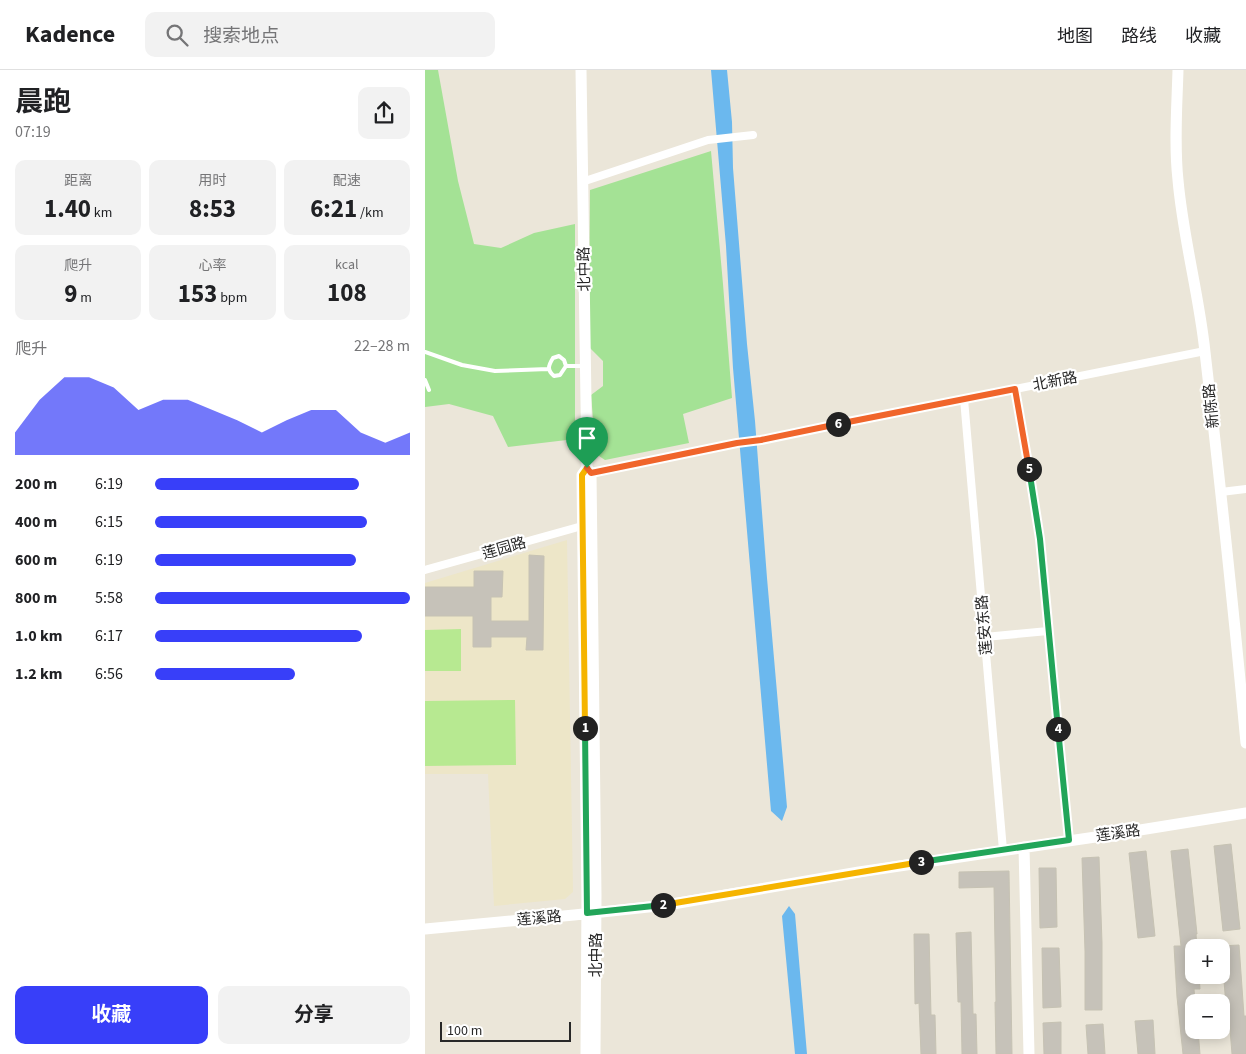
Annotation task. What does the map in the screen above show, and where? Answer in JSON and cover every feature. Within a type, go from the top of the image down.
[{"type":"street","name":"北中路","points":[[581,70],[591,913],[586,1054]]},
{"type":"street","name":"新陈路","points":[[1178,70],[1177,178],[1205,351],[1246,743]]},
{"type":"street","points":[[582,182],[715,138],[753,135]]},
{"type":"street","name":"北新路","points":[[586,472],[761,440],[1205,351]]},
{"type":"street","points":[[1015,389],[1037,518],[1069,840]]},
{"type":"street","name":"莲安东路","points":[[964,399],[1003,850]]},
{"type":"street","name":"北中路","points":[[586,472],[583,526],[595,1054]]},
{"type":"street","points":[[1221,492],[1246,489]]},
{"type":"street","name":"莲园路","points":[[425,570],[583,526]]},
{"type":"street","points":[[985,637],[1049,630]]},
{"type":"street","name":"莲溪路","points":[[425,929],[667,904],[869,870],[1246,813]]},
{"type":"street","points":[[1024,847],[1029,1054]]},
{"type":"lane","points":[[425,352],[462,365],[495,371],[548,369]]},
{"type":"lane","points":[[559,356],[564,360],[566,366],[560,375],[554,376],[548,369],[553,358],[559,356]]},
{"type":"lane","points":[[566,366],[585,366]]},
{"type":"lane","points":[[425,380],[429,390]]},
{"type":"shaded area","points":[[567,540],[573,892],[565,899],[494,906],[488,774],[425,774],[425,583]]},
{"type":"green space","points":[[425,70],[438,70],[458,181],[474,244],[501,248],[534,233],[575,224],[575,439],[508,447],[493,416],[449,404],[425,407]]},
{"type":"green space","points":[[711,151],[732,398],[683,414],[689,443],[605,460],[596,454],[591,395],[603,386],[603,361],[589,347],[590,190]]},
{"type":"green space","points":[[461,629],[461,671],[425,671],[425,630]]},
{"type":"green space","points":[[515,700],[516,765],[425,766],[425,701]]},
{"type":"water","points":[[711,70],[727,70],[732,122],[733,168],[747,344],[787,807],[782,821],[771,811],[733,368],[726,246]]},
{"type":"water","points":[[789,906],[795,914],[807,1054],[795,1054],[782,916]]},
{"type":"building","points":[[529,555],[544,556],[543,650],[526,650],[527,637],[491,637],[491,647],[473,647],[473,616],[425,616],[425,587],[474,587],[474,571],[503,571],[502,597],[491,597],[491,621],[529,621]]},
{"type":"building","points":[[1231,844],[1240,929],[1223,931],[1214,846]]},
{"type":"building","points":[[1188,849],[1197,934],[1196,939],[1185,939],[1185,984],[1200,984],[1200,989],[1194,989],[1194,994],[1185,994],[1185,1039],[1199,1039],[1200,1054],[1183,1054],[1174,946],[1181,946],[1171,851]]},
{"type":"building","points":[[1146,851],[1155,936],[1138,938],[1129,853]]},
{"type":"building","points":[[1099,857],[1102,1010],[1085,1010],[1082,858]]},
{"type":"building","points":[[1039,868],[1056,868],[1057,927],[1040,928]]},
{"type":"building","points":[[1009,871],[1012,1054],[996,1054],[994,887],[959,888],[959,872]]},
{"type":"building","points":[[971,932],[973,1014],[976,1014],[977,1054],[962,1054],[961,1002],[958,1002],[956,933]]},
{"type":"building","points":[[914,934],[929,934],[931,1015],[935,1015],[936,1054],[921,1054],[919,1003],[915,1004]]},
{"type":"building","points":[[1239,945],[1244,1016],[1246,1016],[1246,1054],[1232,1054],[1230,994],[1225,994],[1224,984],[1230,984],[1230,946]]},
{"type":"building","points":[[1042,948],[1059,948],[1061,1007],[1043,1008]]},
{"type":"building","points":[[1153,1020],[1155,1054],[1138,1054],[1135,1021]]},
{"type":"building","points":[[1061,1022],[1061,1054],[1044,1054],[1043,1023]]},
{"type":"building","points":[[1103,1024],[1105,1054],[1088,1054],[1086,1025]]},
{"type":"route","points":[[1015,389],[1040,539],[1069,840],[667,904],[587,913],[582,475],[587,468],[591,473],[1015,389]]}]
